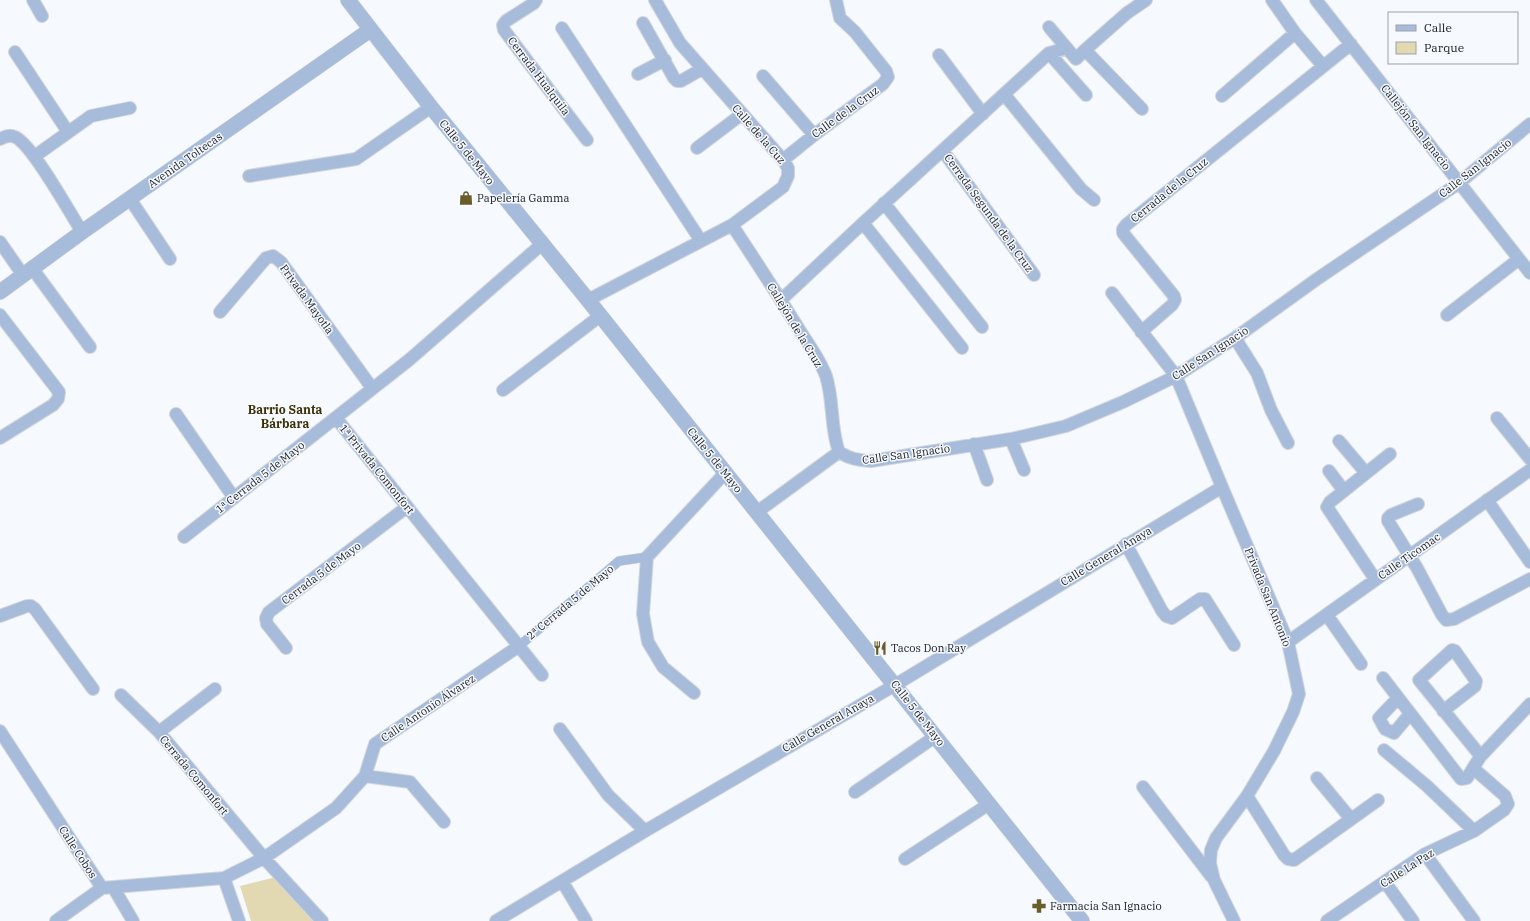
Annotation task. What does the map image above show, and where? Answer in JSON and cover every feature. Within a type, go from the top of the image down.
[{"type":"street","points":[[33,0],[42,16]]},
{"type":"street","name":"Calle 5 de Mayo","points":[[348,0],[431,107],[588,300],[1082,921]]},
{"type":"street","name":"Cerrada Hualquila","points":[[536,0],[534,3],[506,21],[503,26],[504,30],[587,140]]},
{"type":"street","name":"Calle de la Cuz","points":[[588,300],[732,225],[783,187],[788,176],[788,168],[783,160],[702,70],[680,43],[655,0]]},
{"type":"street","name":"Calle de la Cruz","points":[[783,160],[883,84],[888,77],[886,71],[855,32],[840,18],[836,0]]},
{"type":"street","points":[[1049,27],[1076,59],[1127,13],[1146,0]]},
{"type":"street","points":[[1272,0],[1295,33],[1324,66],[1351,44]]},
{"type":"street","name":"Callejón San Ignacio","points":[[1316,0],[1530,273]]},
{"type":"street","points":[[643,23],[677,81],[681,81],[702,70]]},
{"type":"street","points":[[562,28],[702,241]]},
{"type":"street","name":"Avenida Toltecas","points":[[0,292],[82,232],[370,30]]},
{"type":"street","points":[[1222,96],[1295,33]]},
{"type":"street","points":[[781,300],[884,203],[1049,53],[1067,48]]},
{"type":"street","points":[[1086,50],[1142,109]]},
{"type":"street","points":[[15,52],[68,132]]},
{"type":"street","points":[[1049,53],[1086,94]]},
{"type":"street","points":[[939,56],[983,114]]},
{"type":"street","points":[[638,74],[665,60]]},
{"type":"street","name":"Cerrada de la Cruz","points":[[1141,332],[1172,305],[1175,300],[1174,296],[1123,233],[1123,229],[1324,66]]},
{"type":"street","points":[[763,76],[814,135]]},
{"type":"street","points":[[1004,94],[1081,189],[1094,200]]},
{"type":"street","points":[[249,176],[356,159],[431,107]]},
{"type":"street","points":[[35,156],[91,116],[130,108]]},
{"type":"street","points":[[698,148],[742,114]]},
{"type":"street","name":"Calle San Ignacio","points":[[839,452],[847,457],[857,460],[871,461],[1011,439],[1066,426],[1118,404],[1176,376],[1234,338],[1317,279],[1459,183],[1530,124]]},
{"type":"street","points":[[0,139],[8,136],[14,136],[19,139],[35,156],[82,232]]},
{"type":"street","name":"Cerrada Segunda de la Cruz","points":[[943,150],[1034,275]]},
{"type":"street","points":[[130,199],[170,259]]},
{"type":"street","points":[[884,203],[982,327]]},
{"type":"street","points":[[863,223],[962,348]]},
{"type":"street","name":"Callejón de la Cruz","points":[[732,225],[781,300],[818,361],[825,376],[829,393],[835,442],[839,452]]},
{"type":"street","points":[[0,242],[90,347]]},
{"type":"street","name":"1ª Privada Comonfort","points":[[542,244],[409,360],[336,418],[542,675]]},
{"type":"street","name":"Privada Mayotla","points":[[220,312],[266,258],[273,256],[281,262],[372,388]]},
{"type":"street","points":[[1447,315],[1519,259]]},
{"type":"street","name":"Privada San Antonio","points":[[1112,293],[1176,376],[1288,642],[1299,694],[1294,712],[1277,745],[1246,796],[1216,838],[1211,850],[1210,863],[1214,880],[1234,921]]},
{"type":"street","points":[[0,315],[59,392],[58,399],[53,404],[0,438]]},
{"type":"street","points":[[503,390],[600,316]]},
{"type":"street","points":[[1234,338],[1257,373],[1271,410],[1288,443]]},
{"type":"street","points":[[176,414],[234,498]]},
{"type":"street","name":"1ª Cerrada 5 de Mayo","points":[[184,537],[336,418]]},
{"type":"street","points":[[1497,418],[1530,459]]},
{"type":"street","points":[[1011,439],[1024,470]]},
{"type":"street","points":[[1339,441],[1366,473]]},
{"type":"street","points":[[974,444],[988,480]]},
{"type":"street","points":[[757,512],[839,452]]},
{"type":"street","points":[[1375,579],[1327,507],[1330,502],[1390,454]]},
{"type":"street","name":"Calle Ticomac","points":[[1288,642],[1530,470]]},
{"type":"street","points":[[1329,471],[1344,491]]},
{"type":"street","points":[[694,693],[663,667],[648,642],[642,614],[647,557],[725,473]]},
{"type":"street","name":"Calle General Anaya","points":[[496,921],[645,831],[895,684],[1222,487]]},
{"type":"street","points":[[1487,500],[1530,562]]},
{"type":"street","points":[[1418,504],[1391,515],[1388,518],[1388,521],[1446,620],[1454,619],[1530,579]]},
{"type":"street","name":"Cerrada 5 de Mayo","points":[[286,648],[267,624],[266,618],[269,612],[407,507]]},
{"type":"street","points":[[1126,544],[1166,616],[1172,618],[1200,599],[1205,599],[1234,645]]},
{"type":"street","name":"2ª Cerrada 5 de Mayo","points":[[518,646],[619,561],[647,557]]},
{"type":"street","points":[[0,616],[27,606],[31,606],[35,609],[93,690]]},
{"type":"street","points":[[1327,615],[1361,664]]},
{"type":"street","name":"Calle Antonio Álvarez","points":[[264,858],[336,808],[365,776],[375,744],[518,646]]},
{"type":"street","points":[[1443,711],[1475,686],[1476,681],[1455,651],[1452,650],[1449,651],[1419,680],[1443,711],[1478,752],[1480,757]]},
{"type":"street","points":[[1383,678],[1461,779],[1467,778],[1480,757],[1530,704]]},
{"type":"street","points":[[158,732],[215,689]]},
{"type":"street","name":"Cerrada Comonfort","points":[[121,695],[158,732],[264,858],[322,921]]},
{"type":"street","points":[[1398,698],[1379,718],[1385,729],[1394,733],[1410,714]]},
{"type":"street","points":[[560,729],[608,796],[645,831]]},
{"type":"street","name":"Calle Cobos","points":[[0,731],[107,888],[133,921]]},
{"type":"street","points":[[854,792],[936,736]]},
{"type":"street","points":[[1384,750],[1427,786],[1474,831]]},
{"type":"street","name":"Calle La Paz","points":[[1327,921],[1425,854],[1474,831],[1504,810],[1508,804],[1505,796],[1473,768]]},
{"type":"street","points":[[365,776],[410,782],[444,822]]},
{"type":"street","points":[[1317,778],[1351,820]]},
{"type":"street","points":[[1143,786],[1214,880]]},
{"type":"street","points":[[1246,796],[1284,855],[1288,859],[1294,860],[1378,800]]},
{"type":"street","points":[[905,859],[989,804]]},
{"type":"street","points":[[1425,854],[1474,921]]},
{"type":"street","points":[[56,921],[107,888],[224,878],[264,858]]},
{"type":"street","points":[[224,878],[239,921]]},
{"type":"street","points":[[562,881],[586,921]]},
{"type":"street","points":[[1385,882],[1412,921]]},
{"type":"green space","points":[[276,877],[315,921],[251,921],[240,886]]},
{"type":"place","name":"Papelería Gamma","points":[[466,198]]},
{"type":"place","name":"Tacos Don Ray","points":[[880,648]]},
{"type":"place","name":"Farmacia San Ignacio","points":[[1039,906]]},
{"type":"district","name":"Barrio Santa Bárbara","points":[[285,416]]}]
